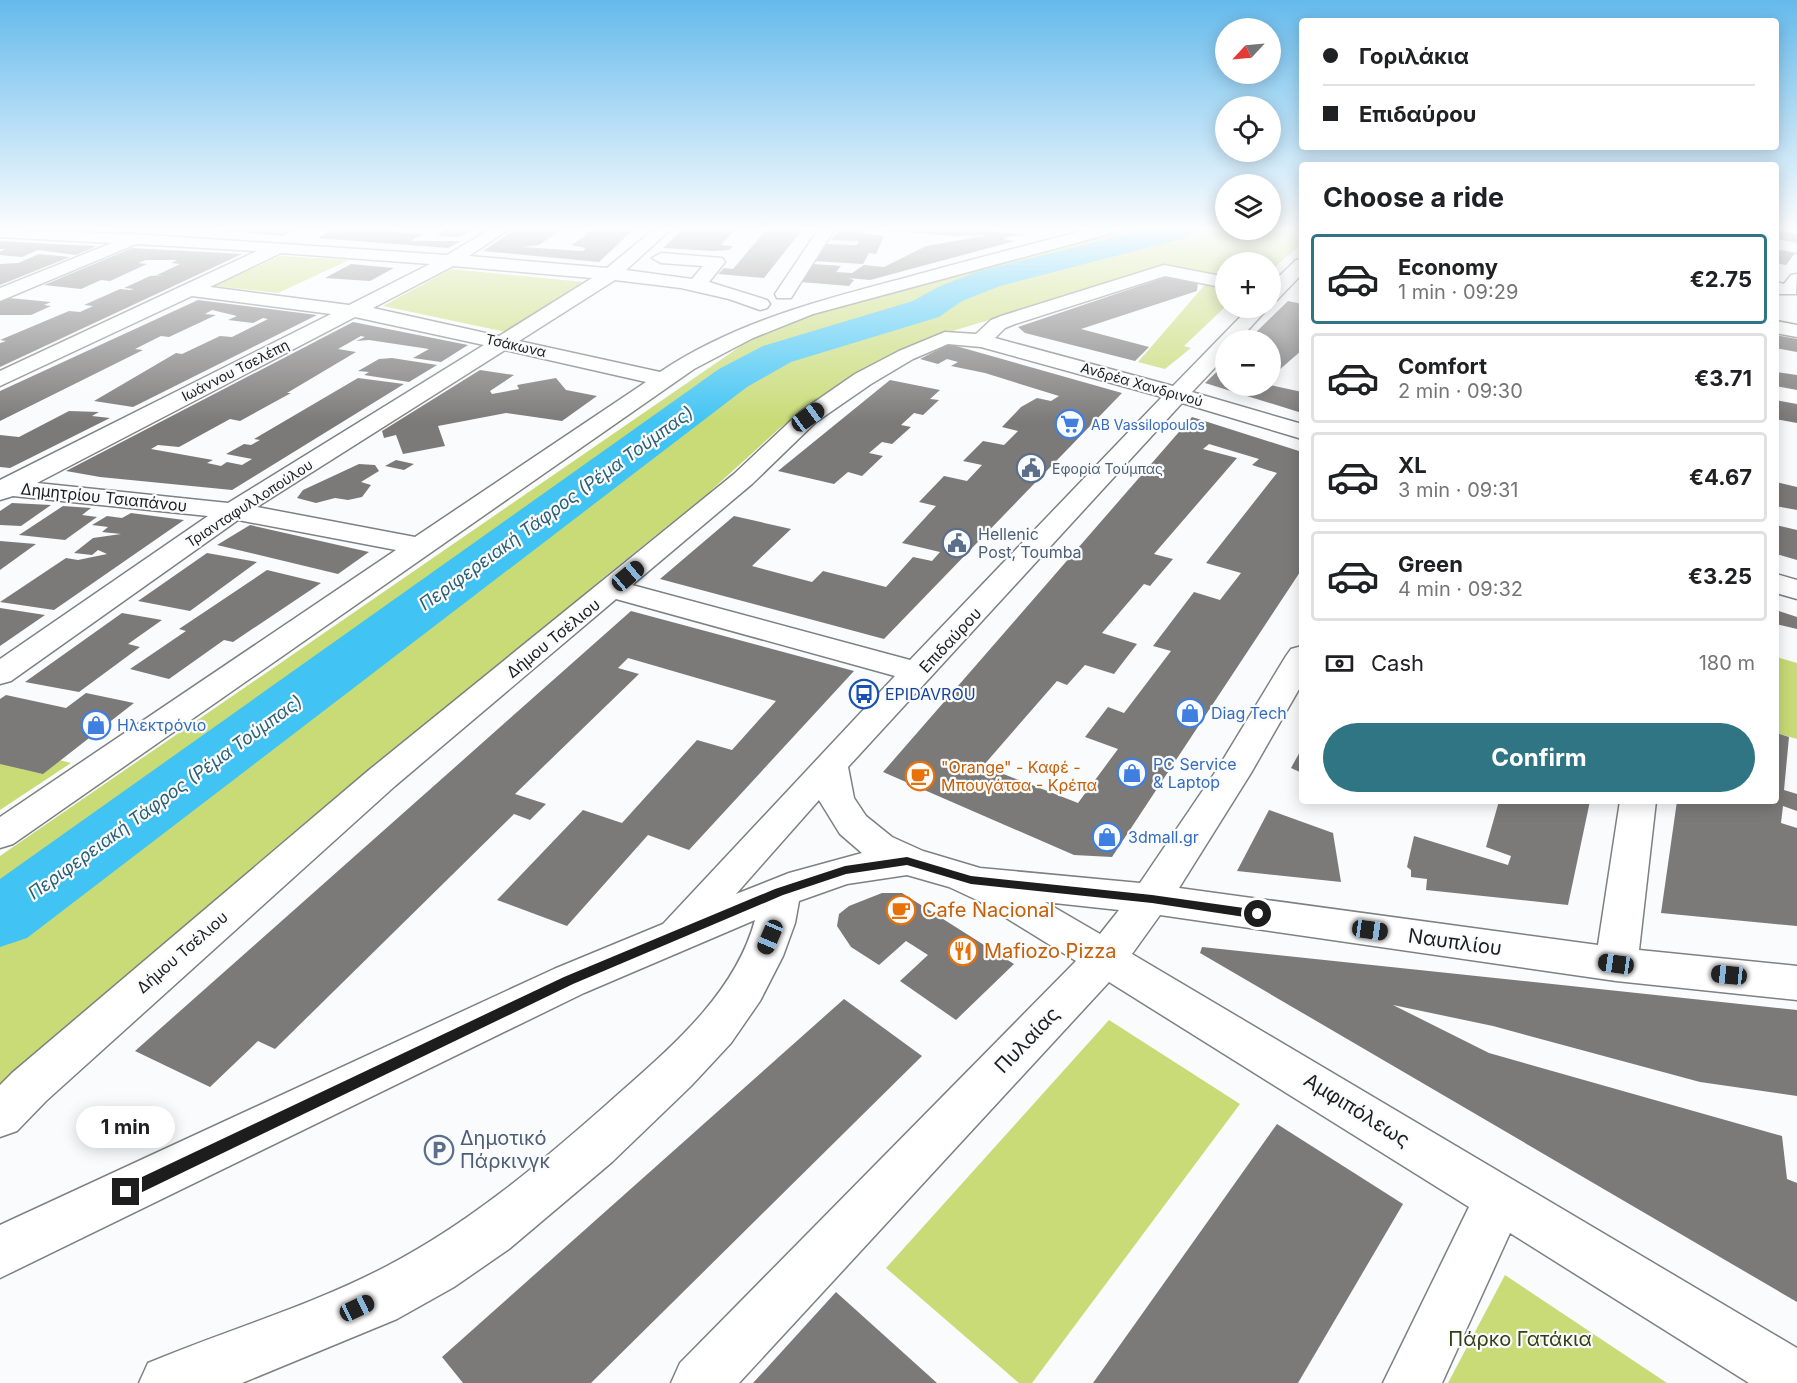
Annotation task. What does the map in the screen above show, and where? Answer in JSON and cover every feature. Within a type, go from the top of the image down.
[{"type":"street","points":[[0,379],[181,295]]},
{"type":"street","name":"Τσάκωνα","points":[[228,295],[354,310],[504,342],[674,372]]},
{"type":"street","name":"Ιωάννου Τσελέπη","points":[[3,489],[384,295]]},
{"type":"street","name":"Τριανταφυλλοπούλου","points":[[0,674],[232,511],[578,295]]},
{"type":"street","points":[[734,295],[781,313],[795,300],[797,295]]},
{"type":"street","points":[[776,295],[795,300]]},
{"type":"street","points":[[0,835],[674,372],[761,306],[765,298],[795,300],[862,295]]},
{"type":"street","points":[[981,341],[998,324],[1087,295]]},
{"type":"street","points":[[1281,297],[1292,297]]},
{"type":"street","points":[[674,372],[746,334],[795,300]]},
{"type":"street","name":"Επιδαύρου","points":[[1238,330],[1249,318]]},
{"type":"street","points":[[1779,328],[1797,331]]},
{"type":"street","name":"Δήμου Τσέλιου","points":[[0,1116],[29,1087],[382,778],[612,590],[743,479],[808,417],[880,368],[939,340],[953,338],[981,341]]},
{"type":"street","name":"Ανδρέα Χανδρινού","points":[[981,341],[1178,393],[1299,431]]},
{"type":"street","name":"Επιδαύρου","points":[[674,937],[830,765],[920,672],[1215,354]]},
{"type":"street","points":[[1779,394],[1797,397]]},
{"type":"street","name":"Δημητρίου Τσιαπάνου","points":[[3,489],[232,511],[421,546]]},
{"type":"street","points":[[1779,584],[1797,590]]},
{"type":"street","points":[[612,590],[920,672]]},
{"type":"street","name":"Πυλαίας","points":[[700,1383],[1106,957],[1152,899],[1245,756],[1299,661]]},
{"type":"street","points":[[830,765],[830,784],[843,814],[863,834],[907,861]]},
{"type":"street","points":[[1616,964],[1638,804]]},
{"type":"street","name":"Επιδαύρου","points":[[0,1252],[569,981],[779,892],[845,870],[907,861]]},
{"type":"street","name":"Αμφιπόλεως","points":[[907,861],[971,880],[1106,957],[1797,1380]]},
{"type":"street","name":"Ναυπλίου","points":[[971,880],[1152,899],[1616,964],[1797,982]]},
{"type":"street","points":[[168,1383],[304,1330],[405,1286],[469,1247],[533,1198],[644,1101],[692,1054],[729,1012],[775,926],[780,908],[779,892]]},
{"type":"street","points":[[1412,1383],[1500,1198]]},
{"type":"green space","points":[[404,295],[564,295],[506,332],[383,306]]},
{"type":"green space","points":[[883,295],[1073,295],[937,336],[826,396],[781,427],[706,495],[609,573],[0,1092],[0,856],[764,330]]},
{"type":"green space","points":[[1196,295],[1215,295],[1215,317],[1184,346],[1191,348],[1165,369],[1138,362]]},
{"type":"green space","points":[[1779,658],[1797,663],[1797,739],[1779,734]]},
{"type":"green space","points":[[0,745],[71,763],[0,810]]},
{"type":"green space","points":[[1109,1020],[1240,1104],[1032,1383],[1019,1383],[886,1268]]},
{"type":"green space","name":"Πάρκο Γατάκια","points":[[1505,1275],[1667,1383],[1448,1383]]},
{"type":"building","points":[[108,295],[155,295],[0,367],[0,343],[6,341],[0,340],[69,311],[80,312],[93,306],[84,305]]},
{"type":"building","points":[[1114,295],[1186,295],[1081,329],[1149,347],[1135,361],[1025,333],[1018,327]]},
{"type":"building","points":[[9,298],[51,302],[44,305],[51,306],[31,315],[0,315],[0,301]]},
{"type":"building","points":[[198,300],[317,315],[133,407],[94,401],[176,353],[182,354],[220,336],[232,337],[268,319],[263,318],[253,323],[228,320],[237,316],[212,310],[205,314],[216,315],[169,337],[161,336],[135,349],[143,350],[0,421],[0,391]]},
{"type":"building","points":[[1288,301],[1299,303],[1299,353],[1281,368],[1281,330],[1258,330],[1271,318],[1281,318],[1281,308]]},
{"type":"building","points":[[353,322],[468,345],[441,362],[413,358],[429,349],[369,340],[356,341],[365,337],[361,336],[338,349],[356,352],[287,393],[291,393],[240,421],[230,419],[179,447],[158,445],[151,449],[213,460],[207,463],[221,466],[227,462],[242,465],[252,459],[226,454],[244,444],[251,445],[260,440],[254,439],[358,378],[404,384],[232,490],[100,477],[66,471]]},
{"type":"building","points":[[1779,336],[1797,339],[1797,352],[1779,349]]},
{"type":"building","points":[[949,344],[1122,393],[884,639],[660,579],[734,516],[791,529],[752,566],[812,582],[823,571],[886,587],[913,557],[932,561],[940,552],[902,543],[936,506],[919,502],[944,476],[967,481],[982,465],[963,461],[983,441],[1004,445],[1018,431],[1002,427],[1021,407],[1037,398],[1051,401],[1059,396],[985,373],[951,366],[958,362],[947,359],[938,364],[920,359]]},
{"type":"building","points":[[392,358],[437,365],[409,382],[364,375],[369,372],[358,371],[379,359]]},
{"type":"building","points":[[480,370],[514,375],[490,391],[492,394],[519,389],[517,385],[556,378],[566,390],[597,396],[562,421],[506,413],[438,426],[445,446],[403,454],[396,435],[384,438],[382,431]]},
{"type":"building","points":[[1779,372],[1797,375],[1797,391],[1779,387]]},
{"type":"building","points":[[1215,373],[1215,386],[1205,383]]},
{"type":"building","points":[[890,380],[940,390],[930,399],[939,400],[923,415],[914,413],[901,425],[911,427],[892,444],[882,442],[869,453],[883,456],[862,476],[848,472],[834,484],[778,471]]},
{"type":"building","points":[[1281,387],[1299,391],[1299,412],[1247,396],[1281,396]]},
{"type":"building","points":[[1779,401],[1797,404],[1797,423],[1779,420]]},
{"type":"building","points":[[69,411],[99,412],[92,416],[110,418],[10,468],[0,467],[0,435],[19,437]]},
{"type":"building","points":[[1192,417],[1299,451],[1299,574],[1112,857],[1074,855],[883,772]],"holes":[[[1209,444],[1259,459],[1252,465],[1277,473],[1206,563],[1241,573],[1220,600],[1194,592],[1153,646],[1171,651],[1124,713],[1108,707],[1085,737],[1118,749],[1078,803],[983,766],[1057,681],[1067,685],[1085,665],[1114,674],[1137,644],[1102,633],[1144,584],[1150,586],[1173,559],[1154,554],[1237,458],[1203,449]]]},
{"type":"building","points":[[396,460],[414,464],[404,470],[385,466]]},
{"type":"building","points":[[359,464],[375,465],[379,471],[361,482],[371,485],[362,497],[348,500],[335,498],[316,503],[297,498],[303,490]]},
{"type":"building","points":[[1779,483],[1797,487],[1797,510],[1779,507]]},
{"type":"building","points":[[12,503],[51,505],[21,526],[0,525],[0,511]]},
{"type":"building","points":[[63,506],[91,508],[82,515],[97,517],[65,540],[19,535]]},
{"type":"building","points":[[131,513],[184,520],[54,610],[0,602],[66,558],[78,560],[107,554],[98,550],[92,555],[74,553],[93,538],[121,534],[102,532],[108,527],[92,525],[107,516],[122,518]]},
{"type":"building","points":[[250,525],[369,552],[338,574],[217,545]]},
{"type":"building","points":[[1779,526],[1797,530],[1797,560],[1779,555]]},
{"type":"building","points":[[0,541],[36,544],[0,570]]},
{"type":"building","points":[[207,553],[257,562],[190,611],[138,601]]},
{"type":"building","points":[[267,570],[321,583],[233,642],[224,640],[169,679],[130,669],[186,631],[179,629]]},
{"type":"building","points":[[0,608],[45,615],[0,646]]},
{"type":"building","points":[[631,611],[854,671],[689,850],[648,835],[567,926],[497,900],[583,810],[622,823],[697,740],[732,750],[776,701],[628,658],[618,668],[639,674],[515,794],[546,804],[530,820],[514,814],[275,1049],[258,1041],[210,1087],[135,1051]]},
{"type":"building","points":[[1779,611],[1797,617],[1797,629],[1779,625]]},
{"type":"building","points":[[122,613],[162,620],[128,644],[140,647],[79,692],[25,682]]},
{"type":"building","points":[[86,693],[134,703],[43,774],[0,764],[0,699],[6,695],[66,708]]},
{"type":"building","points":[[1779,734],[1789,737],[1784,790],[1797,794],[1797,811],[1783,806],[1781,823],[1797,828],[1797,926],[1661,913],[1677,804],[1779,804]]},
{"type":"building","points":[[1299,753],[1299,772],[1291,768]]},
{"type":"building","points":[[1498,804],[1589,804],[1568,905],[1426,890],[1427,879],[1411,877],[1411,870],[1407,867],[1414,836],[1508,865],[1511,856],[1486,847]]},
{"type":"building","points":[[1269,810],[1333,833],[1341,882],[1237,871]]},
{"type":"building","points":[[882,893],[902,893],[1014,964],[956,1020],[900,981],[928,955],[906,941],[879,965],[851,947],[837,926],[839,914],[849,906]]},
{"type":"building","points":[[1202,947],[1797,1010],[1797,1096],[1700,1082],[1493,1026],[1393,1005],[1489,1053],[1782,1136],[1787,1179],[1797,1183],[1797,1302],[1200,953]]},
{"type":"building","points":[[844,999],[922,1056],[591,1383],[463,1383],[442,1357]]},
{"type":"building","points":[[1277,1124],[1403,1204],[1298,1383],[1093,1383]]},
{"type":"building","points":[[836,1292],[937,1383],[753,1383]]},
{"type":"waterway","name":"Περιφερειακή Τάφρος (Ρέμα Τούμπας)","points":[[0,918],[733,378],[777,354],[926,309],[949,295]]},
{"type":"place","name":"AB Vassilopoulos","points":[[1070,424]]},
{"type":"place","name":"Εφορία Τούμπας","points":[[1031,468]]},
{"type":"place","name":"Hellenic Post, Toumba","points":[[957,543]]},
{"type":"place","name":"EPIDAVROU","points":[[864,694]]},
{"type":"place","name":"Diag Tech","points":[[1190,713]]},
{"type":"place","name":"Ηλεκτρόνιο","points":[[96,725]]},
{"type":"place","name":"PC Service & Laptop","points":[[1132,773]]},
{"type":"place","name":"\"Orange\" - Καφέ - Μπουγάτσα - Κρέπα","points":[[920,776]]},
{"type":"place","name":"3dmall.gr","points":[[1107,837]]},
{"type":"place","name":"Cafe Nacional","points":[[901,910]]},
{"type":"place","name":"Mafiozo Pizza","points":[[963,951]]},
{"type":"place","name":"Δημοτικό Πάρκινγκ","points":[[439,1150]]},
{"type":"route","points":[[126,1192],[569,981],[779,892],[845,870],[907,861],[971,880],[1152,899],[1258,914]]}]
